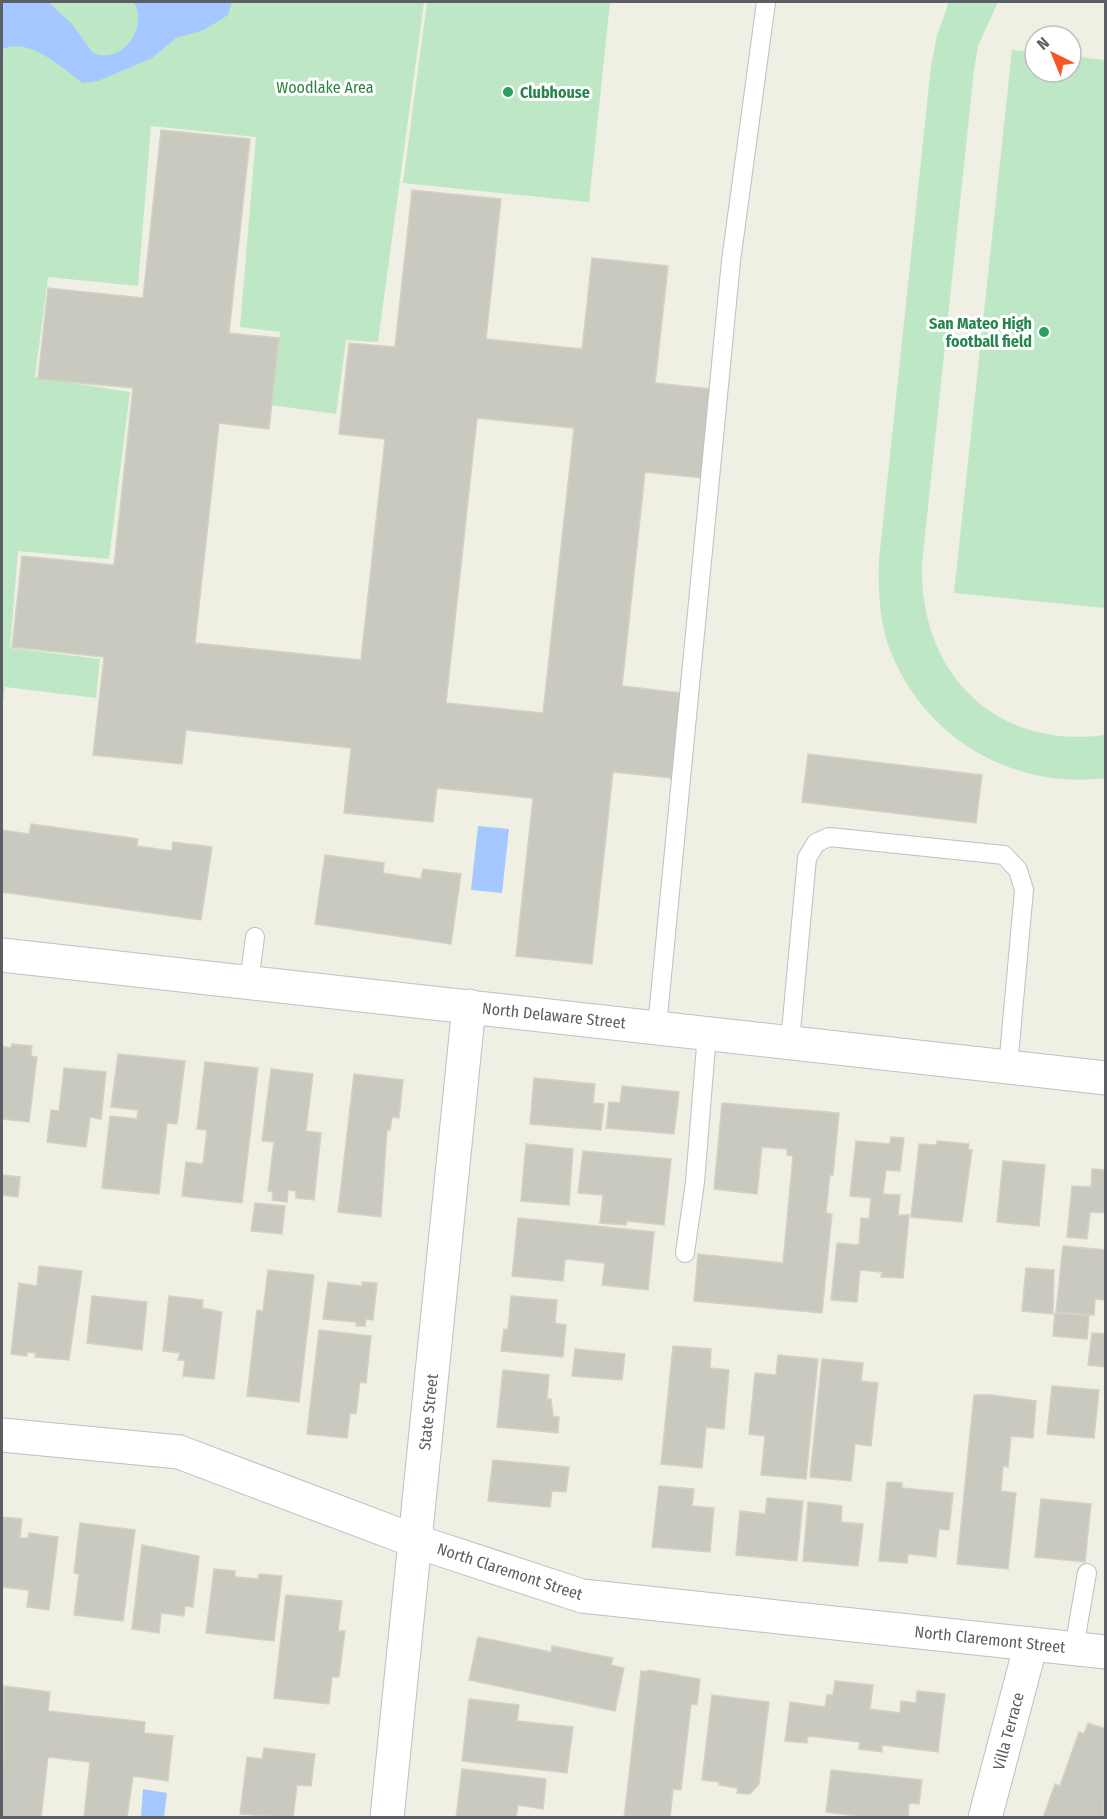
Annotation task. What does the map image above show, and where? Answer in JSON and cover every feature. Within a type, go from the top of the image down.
[{"type":"street","name":"North Delaware Street","points":[[2,955],[1106,1078]]},
{"type":"street","name":"State Street","points":[[387,1818],[469,1006]]},
{"type":"street","name":"North Claremont Street","points":[[2,1435],[179,1452],[415,1540],[582,1596],[1090,1650]]},
{"type":"street","name":"Villa Terrace","points":[[985,1818],[1031,1644]]},
{"type":"lane","points":[[657,1027],[730,261],[766,2]]},
{"type":"lane","points":[[790,1042],[807,858],[816,843],[829,837],[1004,855],[1018,870],[1024,890],[1013,989],[1008,1067]]},
{"type":"lane","points":[[249,982],[255,937]]},
{"type":"lane","points":[[686,1253],[695,1182],[707,1033]]},
{"type":"lane","points":[[1087,1573],[1090,1650]]},
{"type":"green space","name":"Woodlake Area","points":[[2,2],[424,2],[378,342],[346,340],[336,414],[271,405],[280,332],[240,327],[256,137],[151,126],[138,286],[48,277],[35,377],[130,392],[109,559],[18,551],[10,648],[100,659],[96,698],[5,687],[2,710]]},
{"type":"green space","name":"Clubhouse","points":[[427,2],[610,2],[589,202],[403,183]]},
{"type":"green space","points":[[949,2],[998,2],[978,46],[974,70],[922,564],[924,603],[934,638],[950,670],[971,696],[998,716],[1030,730],[1065,736],[1105,735],[1105,778],[1071,780],[1038,776],[1007,767],[978,752],[951,734],[927,711],[907,685],[892,655],[882,620],[879,560],[931,66],[937,35]]},
{"type":"green space","name":"San Mateo High football field","points":[[1012,50],[1023,51],[1023,84],[1083,84],[1083,57],[1105,60],[1105,608],[954,593]]},
{"type":"water","points":[[2,2],[48,2],[72,24],[93,53],[104,55],[114,54],[130,42],[138,23],[138,12],[134,2],[232,2],[228,15],[204,30],[176,38],[152,58],[98,81],[83,83],[55,62],[35,51],[13,46],[2,49]]},
{"type":"water","points":[[478,826],[509,829],[502,893],[471,890]]},
{"type":"water","points":[[143,1789],[167,1793],[164,1817],[141,1817]]},
{"type":"building","points":[[161,130],[250,139],[229,333],[279,338],[269,429],[219,423],[195,643],[361,660],[385,439],[339,434],[349,343],[395,347],[412,190],[501,199],[486,339],[582,349],[592,258],[668,266],[655,383],[711,389],[702,478],[645,472],[622,686],[681,693],[672,778],[613,772],[592,964],[516,956],[533,798],[437,788],[433,822],[344,813],[351,748],[186,730],[182,764],[93,755],[104,657],[12,647],[22,556],[114,565],[133,388],[38,379],[48,288],[143,298]],"holes":[[[477,418],[574,428],[543,713],[446,703]]]},
{"type":"building","points":[[808,754],[982,775],[976,823],[802,802]]},
{"type":"building","points":[[31,824],[138,839],[137,846],[172,851],[173,842],[212,847],[201,920],[2,892],[2,830],[29,834]]},
{"type":"building","points":[[325,855],[384,863],[383,873],[421,879],[423,869],[461,874],[451,944],[315,924]]},
{"type":"building","points":[[12,1044],[32,1046],[31,1056],[37,1057],[29,1122],[2,1119],[2,1046],[11,1048]]},
{"type":"building","points":[[118,1054],[185,1061],[177,1124],[167,1123],[159,1194],[102,1188],[110,1116],[137,1119],[138,1110],[111,1107]]},
{"type":"building","points":[[205,1062],[258,1068],[242,1203],[182,1196],[186,1162],[203,1164],[207,1130],[197,1129]]},
{"type":"building","points":[[64,1068],[106,1072],[101,1119],[90,1117],[86,1147],[47,1142],[51,1110],[59,1111]]},
{"type":"building","points":[[271,1069],[313,1074],[306,1131],[321,1133],[314,1200],[296,1198],[296,1191],[288,1190],[287,1202],[272,1200],[273,1192],[268,1191],[274,1142],[262,1141]]},
{"type":"building","points":[[354,1074],[403,1080],[399,1118],[392,1117],[390,1130],[387,1130],[381,1217],[338,1212]]},
{"type":"building","points":[[534,1078],[595,1084],[593,1103],[604,1104],[601,1130],[530,1124]]},
{"type":"building","points":[[622,1086],[679,1092],[674,1134],[606,1128],[609,1102],[620,1103]]},
{"type":"building","points":[[722,1103],[839,1113],[833,1175],[830,1175],[826,1213],[832,1214],[822,1313],[694,1301],[698,1254],[783,1263],[793,1156],[787,1155],[787,1149],[762,1147],[757,1194],[714,1189]]},
{"type":"building","points":[[891,1137],[904,1138],[900,1171],[886,1170],[883,1194],[900,1195],[898,1215],[909,1215],[903,1278],[881,1277],[882,1272],[860,1270],[857,1302],[831,1300],[837,1243],[859,1245],[861,1218],[869,1219],[871,1198],[850,1196],[856,1141],[890,1144]]},
{"type":"building","points":[[937,1141],[969,1144],[968,1149],[972,1150],[962,1222],[911,1217],[919,1144],[937,1145]]},
{"type":"building","points":[[526,1144],[573,1149],[569,1205],[521,1201]]},
{"type":"building","points":[[583,1151],[671,1159],[664,1225],[627,1221],[626,1225],[600,1223],[603,1195],[578,1193]]},
{"type":"building","points":[[1003,1161],[1045,1165],[1039,1226],[997,1222]]},
{"type":"building","points":[[1092,1169],[1106,1170],[1106,1213],[1090,1212],[1087,1239],[1067,1237],[1072,1186],[1091,1187]]},
{"type":"building","points":[[2,1175],[20,1177],[18,1197],[2,1195]]},
{"type":"building","points":[[255,1203],[285,1206],[282,1234],[251,1231]]},
{"type":"building","points":[[518,1218],[654,1232],[648,1290],[602,1285],[605,1263],[565,1259],[563,1281],[512,1276]]},
{"type":"building","points":[[1063,1246],[1106,1250],[1105,1300],[1095,1299],[1094,1315],[1056,1312]]},
{"type":"building","points":[[39,1266],[82,1271],[69,1360],[35,1357],[36,1353],[27,1352],[27,1356],[11,1354],[19,1283],[37,1286]]},
{"type":"building","points":[[1026,1268],[1054,1270],[1053,1314],[1022,1311]]},
{"type":"building","points":[[268,1270],[314,1275],[299,1402],[247,1396],[257,1310],[263,1311]]},
{"type":"building","points":[[328,1282],[362,1286],[362,1282],[377,1283],[373,1320],[366,1319],[365,1326],[356,1326],[356,1322],[323,1319]]},
{"type":"building","points":[[92,1296],[147,1302],[142,1350],[87,1343]]},
{"type":"building","points":[[169,1296],[203,1300],[202,1308],[222,1312],[214,1379],[183,1376],[185,1360],[178,1360],[180,1353],[163,1351]]},
{"type":"building","points":[[511,1296],[557,1300],[555,1323],[566,1325],[563,1357],[501,1351],[504,1329],[508,1330]]},
{"type":"building","points":[[1055,1313],[1089,1316],[1087,1339],[1053,1336]]},
{"type":"building","points":[[319,1330],[371,1336],[366,1383],[360,1382],[356,1414],[350,1413],[347,1438],[307,1434]]},
{"type":"building","points":[[1092,1333],[1106,1334],[1106,1367],[1088,1365]]},
{"type":"building","points":[[673,1346],[711,1349],[710,1368],[729,1370],[724,1429],[706,1427],[702,1468],[661,1464]]},
{"type":"building","points":[[575,1349],[625,1354],[622,1380],[572,1376]]},
{"type":"building","points":[[778,1355],[818,1359],[806,1479],[761,1475],[765,1436],[749,1434],[755,1373],[776,1375]]},
{"type":"building","points":[[822,1359],[863,1363],[861,1381],[878,1383],[871,1446],[855,1444],[851,1481],[810,1477]]},
{"type":"building","points":[[503,1370],[549,1375],[547,1399],[551,1399],[553,1416],[559,1417],[558,1433],[497,1427]]},
{"type":"building","points":[[1052,1386],[1099,1390],[1094,1438],[1047,1434]]},
{"type":"building","points":[[974,1395],[1036,1401],[1033,1438],[1011,1436],[1008,1467],[1003,1466],[1001,1491],[1016,1493],[1008,1569],[957,1564]]},
{"type":"building","points":[[493,1460],[569,1467],[566,1492],[552,1491],[550,1507],[488,1501]]},
{"type":"building","points":[[887,1482],[902,1483],[902,1488],[953,1493],[949,1530],[939,1529],[936,1557],[908,1554],[907,1563],[879,1561]]},
{"type":"building","points":[[659,1486],[694,1489],[692,1506],[714,1508],[710,1552],[652,1547]]},
{"type":"building","points":[[767,1498],[803,1501],[797,1561],[736,1555],[740,1511],[765,1514]]},
{"type":"building","points":[[1041,1499],[1091,1504],[1085,1562],[1035,1557]]},
{"type":"building","points":[[808,1502],[842,1506],[841,1522],[863,1524],[858,1566],[803,1561]]},
{"type":"building","points":[[2,1517],[22,1519],[20,1538],[28,1538],[29,1533],[58,1537],[49,1610],[27,1607],[29,1590],[2,1587]]},
{"type":"building","points":[[80,1523],[135,1530],[123,1621],[74,1615],[79,1574],[74,1573]]},
{"type":"building","points":[[142,1545],[199,1556],[193,1607],[185,1606],[184,1616],[161,1613],[159,1633],[132,1629]]},
{"type":"building","points":[[214,1569],[235,1571],[235,1577],[258,1579],[259,1574],[282,1576],[274,1641],[206,1633]]},
{"type":"building","points":[[286,1595],[342,1601],[338,1631],[345,1631],[339,1677],[332,1677],[329,1704],[274,1698]]},
{"type":"building","points":[[478,1637],[551,1652],[552,1646],[613,1658],[611,1665],[624,1668],[615,1711],[469,1680]]},
{"type":"building","points":[[648,1670],[700,1679],[697,1705],[691,1704],[681,1790],[673,1789],[670,1818],[624,1818],[641,1671],[648,1672]]},
{"type":"building","points":[[835,1681],[873,1685],[870,1709],[900,1713],[901,1701],[916,1703],[917,1691],[945,1694],[938,1752],[882,1745],[882,1752],[859,1749],[860,1742],[808,1736],[807,1743],[785,1741],[790,1702],[825,1707],[827,1695],[833,1695]]},
{"type":"building","points":[[4,1686],[50,1692],[48,1711],[145,1722],[144,1733],[173,1736],[168,1781],[133,1776],[127,1818],[84,1818],[90,1762],[48,1757],[41,1818],[2,1818]]},
{"type":"building","points":[[712,1695],[769,1702],[759,1784],[750,1794],[737,1793],[738,1788],[719,1785],[719,1782],[702,1780]]},
{"type":"building","points":[[469,1699],[519,1705],[517,1721],[573,1727],[567,1773],[462,1761]]},
{"type":"building","points":[[1088,1723],[1106,1729],[1104,1818],[1043,1818],[1055,1784],[1060,1786],[1079,1732],[1084,1734]]},
{"type":"building","points":[[264,1748],[315,1754],[311,1786],[297,1785],[293,1818],[240,1814],[247,1757],[262,1759]]},
{"type":"building","points":[[462,1769],[546,1779],[543,1809],[518,1805],[516,1818],[456,1818]]},
{"type":"building","points":[[831,1770],[922,1780],[919,1804],[909,1803],[908,1818],[873,1818],[826,1812]]},
{"type":"place","name":"Clubhouse","points":[[508,92]]},
{"type":"place","name":"San Mateo High football field","points":[[1044,332]]}]
